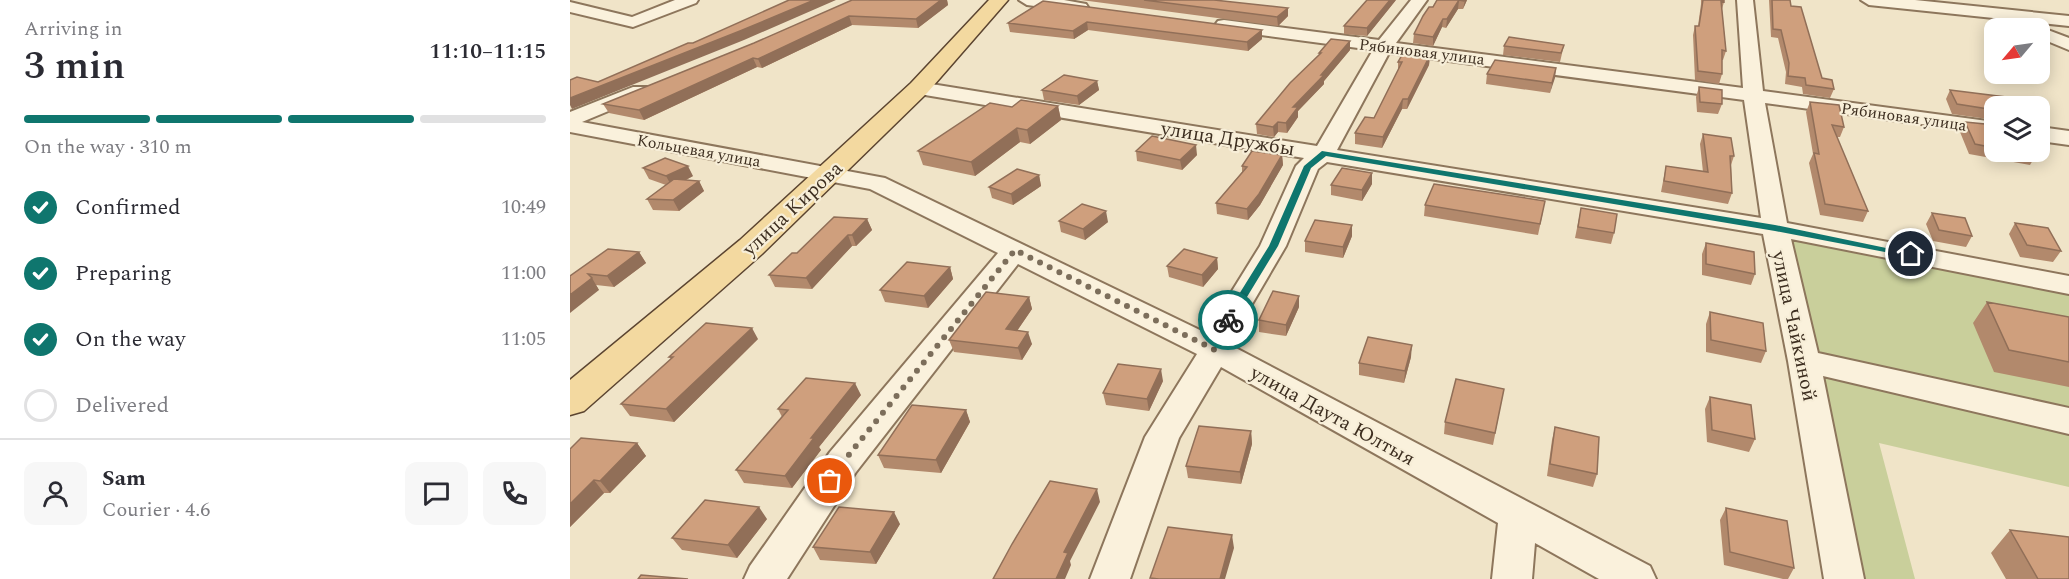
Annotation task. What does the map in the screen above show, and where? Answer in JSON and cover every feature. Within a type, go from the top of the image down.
[{"type":"main road","name":"улица Кирова","points":[[570,401],[751,247],[919,88],[999,0]]},
{"type":"street","points":[[570,24],[618,0]]},
{"type":"street","points":[[618,36],[625,26],[633,22],[690,0]]},
{"type":"street","points":[[1028,0],[1099,9]]},
{"type":"street","points":[[1110,579],[1162,436],[1215,350],[1223,328],[1273,246],[1308,166],[1324,153],[1383,46],[1419,0]]},
{"type":"street","name":"улица Чайкиной","points":[[1745,0],[1753,95],[1775,228],[1804,361],[1844,579]]},
{"type":"street","points":[[1869,0],[2069,21]]},
{"type":"street","points":[[570,7],[633,22]]},
{"type":"street","points":[[1999,14],[2008,18]]},
{"type":"street","name":"Рябиновая улица","points":[[1206,23],[1984,126]]},
{"type":"street","points":[[2050,36],[2069,45]]},
{"type":"street","points":[[570,119],[655,85]]},
{"type":"street","name":"улица Дружбы","points":[[919,88],[1775,228],[2069,285]]},
{"type":"street","name":"Кольцевая улица","points":[[570,126],[829,174]]},
{"type":"street","points":[[2050,135],[2069,138]]},
{"type":"street","name":"улица Даута Юлтыя","points":[[829,174],[877,183],[1215,350],[1636,579]]},
{"type":"street","points":[[764,579],[843,462],[1015,250]]},
{"type":"street","points":[[1804,361],[2069,421]]},
{"type":"street","points":[[1512,579],[1518,516]]},
{"type":"green space","points":[[1791,236],[2069,289],[2069,487],[1879,443],[1915,579],[1863,579]]},
{"type":"building","points":[[789,0],[814,0],[570,98],[570,80],[577,77],[598,82]]},
{"type":"building","points":[[852,0],[941,0],[916,19],[849,16],[758,59],[753,58],[639,110],[603,104],[754,43]]},
{"type":"building","points":[[1144,0],[1214,0],[1288,8],[1277,17]]},
{"type":"building","points":[[1367,0],[1390,0],[1367,28],[1344,26]]},
{"type":"building","points":[[1437,0],[1459,0],[1447,19],[1443,19],[1433,37],[1414,34],[1429,7],[1433,7]]},
{"type":"building","points":[[1703,0],[1724,0],[1724,2],[1721,1],[1726,51],[1722,50],[1722,74],[1698,71],[1695,26],[1699,26]]},
{"type":"building","points":[[1772,0],[1790,0],[1791,6],[1801,7],[1822,78],[1832,80],[1834,89],[1806,85],[1805,78],[1788,76],[1789,63],[1781,30],[1773,29]]},
{"type":"building","points":[[1043,1],[1262,30],[1247,42],[1087,22],[1073,31],[1008,23]]},
{"type":"building","points":[[1509,37],[1564,45],[1561,53],[1504,46]]},
{"type":"building","points":[[1331,39],[1350,41],[1321,75],[1324,75],[1293,107],[1298,107],[1286,123],[1278,122],[1273,127],[1256,124],[1290,83],[1321,53],[1319,53]]},
{"type":"building","points":[[1406,48],[1426,51],[1424,55],[1430,55],[1408,99],[1403,99],[1383,137],[1355,133],[1365,117],[1374,118],[1402,62],[1398,62]]},
{"type":"building","points":[[1495,60],[1556,68],[1552,83],[1487,74]]},
{"type":"building","points":[[1064,75],[1097,81],[1077,96],[1042,90]]},
{"type":"building","points":[[1699,87],[1722,90],[1722,104],[1700,102]]},
{"type":"building","points":[[1950,90],[1998,96],[1984,96],[1984,108],[1957,104]]},
{"type":"building","points":[[1021,100],[1058,106],[1027,130],[1017,128],[971,162],[918,151],[990,103],[1012,107]]},
{"type":"building","points":[[1810,102],[1839,105],[1844,127],[1832,125],[1868,211],[1825,204],[1814,153],[1819,154]]},
{"type":"building","points":[[1965,122],[1984,124],[1984,146],[1975,144]]},
{"type":"building","points":[[1703,134],[1731,138],[1734,156],[1730,156],[1732,193],[1664,181],[1666,166],[1708,172]]},
{"type":"building","points":[[1152,136],[1196,145],[1180,160],[1136,151]]},
{"type":"building","points":[[1252,151],[1282,155],[1259,194],[1247,209],[1216,203],[1247,167],[1242,166]]},
{"type":"building","points":[[665,158],[688,166],[666,176],[643,168]]},
{"type":"building","points":[[1342,168],[1372,173],[1362,190],[1331,185]]},
{"type":"building","points":[[1017,169],[1039,175],[1011,194],[989,187]]},
{"type":"building","points":[[674,179],[699,181],[673,200],[647,199]]},
{"type":"building","points":[[1434,184],[1545,201],[1540,224],[1425,205]]},
{"type":"building","points":[[1082,204],[1106,211],[1083,229],[1059,221]]},
{"type":"building","points":[[1581,208],[1617,214],[1614,233],[1578,227]]},
{"type":"building","points":[[1932,213],[1965,218],[1972,236],[1939,230]]},
{"type":"building","points":[[834,217],[867,219],[806,278],[769,275],[792,253],[797,253]]},
{"type":"building","points":[[1315,220],[1352,225],[1343,247],[1305,241]]},
{"type":"building","points":[[2015,223],[2048,228],[2061,251],[2027,245]]},
{"type":"building","points":[[1706,243],[1754,252],[1755,274],[1706,264]]},
{"type":"building","points":[[608,249],[639,252],[607,276],[588,274],[592,278],[570,295],[570,276]]},
{"type":"building","points":[[1184,249],[1217,258],[1202,275],[1167,266]]},
{"type":"building","points":[[907,262],[950,267],[924,296],[880,290]]},
{"type":"building","points":[[1273,291],[1299,296],[1286,325],[1259,320]]},
{"type":"building","points":[[986,292],[1029,297],[1006,329],[1028,332],[1018,348],[949,340]]},
{"type":"building","points":[[1987,302],[2069,317],[2069,362],[2009,350]]},
{"type":"building","points":[[1710,312],[1763,323],[1766,351],[1711,340]]},
{"type":"building","points":[[706,323],[752,328],[666,409],[621,404],[673,357],[669,357]]},
{"type":"building","points":[[1368,337],[1412,345],[1405,371],[1359,363]]},
{"type":"building","points":[[1118,364],[1161,369],[1147,399],[1103,393]]},
{"type":"building","points":[[806,378],[855,383],[811,438],[814,438],[785,476],[736,470],[788,410],[778,409]]},
{"type":"building","points":[[1456,379],[1504,389],[1495,433],[1445,422]]},
{"type":"building","points":[[1710,397],[1751,405],[1755,439],[1712,430]]},
{"type":"building","points":[[912,405],[966,410],[936,460],[878,455]]},
{"type":"building","points":[[1199,426],[1251,431],[1240,472],[1186,466]]},
{"type":"building","points":[[1555,427],[1599,437],[1597,474],[1550,464]]},
{"type":"building","points":[[581,438],[637,443],[600,481],[594,480],[570,504],[570,449]]},
{"type":"building","points":[[1050,481],[1097,489],[1064,552],[1068,553],[1056,579],[993,579],[1012,544]]},
{"type":"building","points":[[705,500],[759,507],[728,545],[672,538]]},
{"type":"building","points":[[839,507],[894,512],[870,552],[813,547]]},
{"type":"building","points":[[1726,508],[1787,521],[1794,568],[1730,552]]},
{"type":"building","points":[[1168,527],[1232,535],[1220,579],[1150,578]]},
{"type":"building","points":[[2010,530],[2069,537],[2069,579],[2038,579]]},
{"type":"building","points":[[641,575],[688,579],[638,579]]},
{"type":"way so far","points":[[830,481],[1015,250],[1215,350],[1228,320]]},
{"type":"route","points":[[1228,320],[1273,246],[1308,166],[1324,153],[1775,228],[1911,254]]}]
